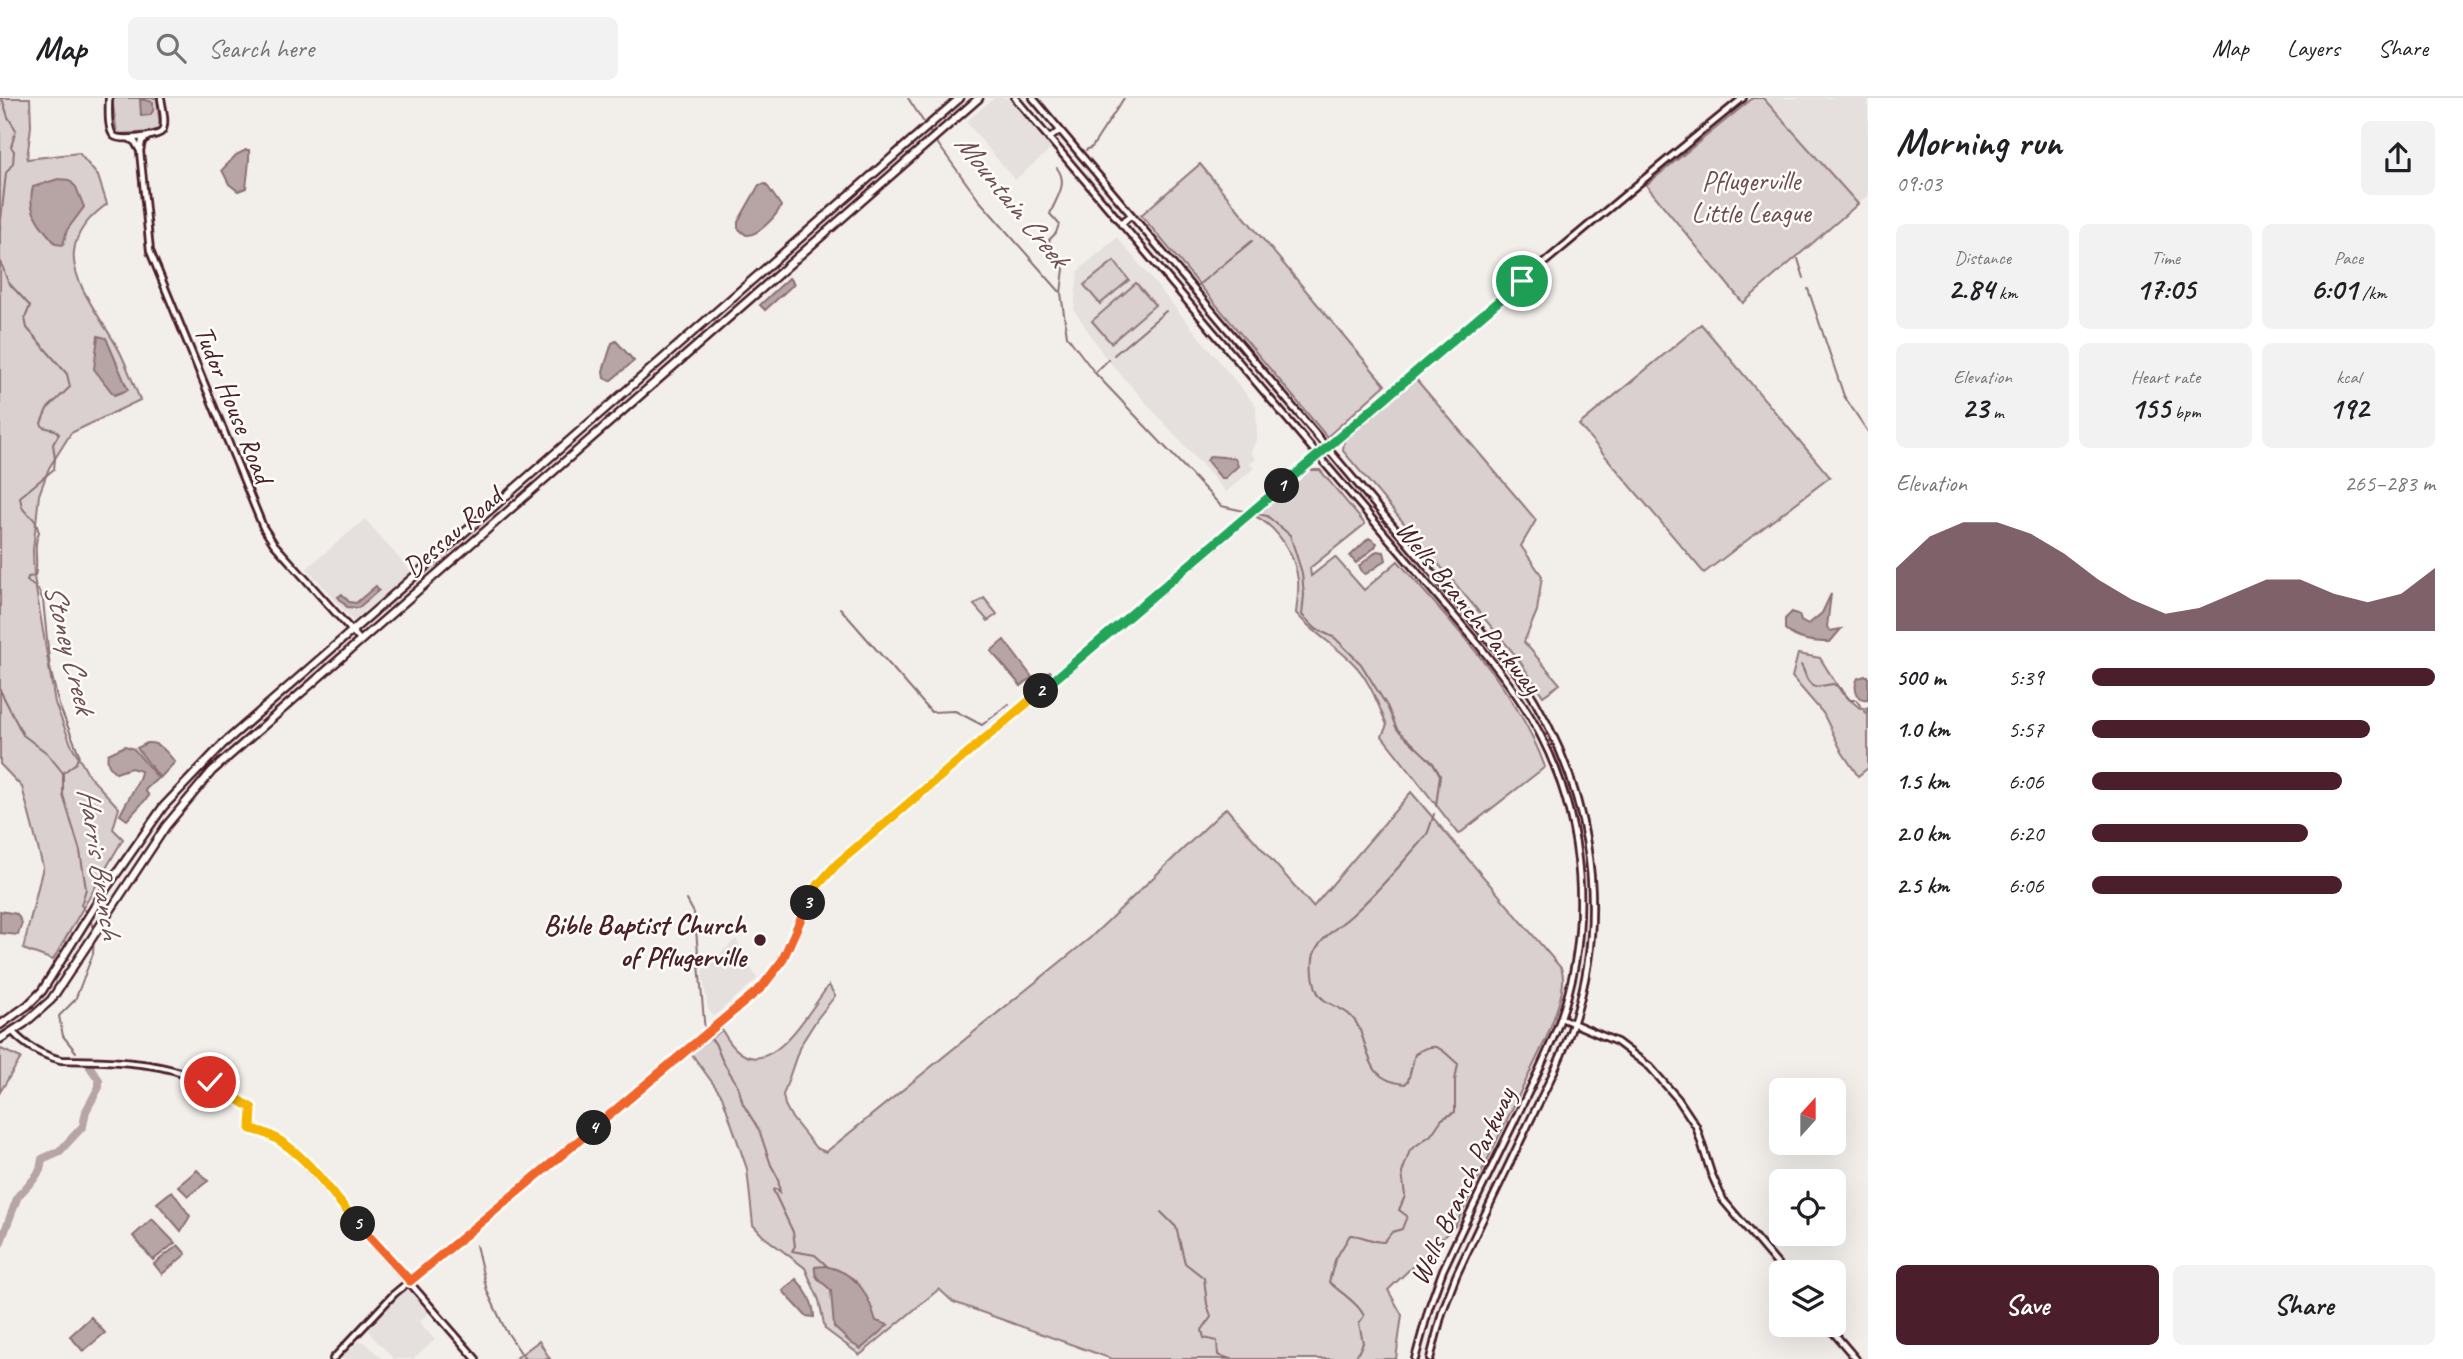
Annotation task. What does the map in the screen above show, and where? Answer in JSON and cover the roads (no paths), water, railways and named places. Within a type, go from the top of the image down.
[{"type":"main road","name":"Dessau Road","points":[[0,1025],[42,991],[105,890],[163,807],[223,744],[960,98]]},
{"type":"main road","name":"Dessau Road","points":[[0,1039],[25,1023],[51,1001],[166,826],[212,771],[979,98]]},
{"type":"street","points":[[109,98],[113,134],[117,138],[159,134],[163,128],[161,98]]},
{"type":"street","name":"Wells Branch Parkway","points":[[1014,98],[1501,673],[1547,748],[1567,805],[1577,847],[1580,884],[1578,949],[1561,1018],[1443,1270],[1415,1359]]},
{"type":"street","name":"Wells Branch Parkway","points":[[1033,98],[1520,677],[1552,731],[1568,768],[1588,846],[1592,884],[1590,951],[1574,1022],[1558,1063],[1456,1276],[1442,1312],[1430,1359]]},
{"type":"street","points":[[333,1359],[386,1301],[750,998],[776,970],[814,891],[837,864],[1326,447],[1743,98]]},
{"type":"street","points":[[1049,139],[1060,130]]},
{"type":"street","points":[[140,151],[142,141],[149,136]]},
{"type":"street","points":[[128,138],[135,142],[140,151]]},
{"type":"street","name":"Tudor House Road","points":[[140,151],[148,244],[153,262],[263,527],[274,544],[360,640]]},
{"type":"street","points":[[1121,224],[1131,215]]},
{"type":"street","points":[[1183,298],[1194,289]]},
{"type":"street","points":[[1561,1018],[1602,1034],[1634,1053],[1664,1083],[1696,1126],[1710,1173],[1723,1200],[1774,1260]]},
{"type":"street","points":[[12,1031],[21,1041],[52,1058],[150,1063],[190,1074],[226,1091],[252,1108],[251,1129],[271,1134],[288,1145],[476,1359]]},
{"type":"street","points":[[1838,1337],[1856,1359]]},
{"type":"waterway","name":"Stoney Creek","points":[[0,229],[6,173],[13,163],[14,151],[11,147],[16,130],[8,117],[2,98]]},
{"type":"waterway","name":"Mountain Creek","points":[[908,98],[932,135]]},
{"type":"waterway","points":[[1086,150],[1092,147],[1124,98]]},
{"type":"waterway","name":"Mountain Creek","points":[[935,140],[978,199],[1060,292]]},
{"type":"waterway","points":[[1057,168],[1062,185],[1050,214],[1059,224],[1056,233],[1049,240],[1052,251],[1064,269],[1061,293],[1067,336],[1095,373],[1221,506],[1267,516],[1290,535],[1302,573],[1302,615],[1316,629],[1335,638],[1361,664],[1387,706],[1397,729],[1433,763],[1440,775],[1436,806]]},
{"type":"waterway","points":[[1197,286],[1252,241]]},
{"type":"waterway","points":[[1798,259],[1804,278]]},
{"type":"waterway","name":"Stoney Creek","points":[[0,260],[8,282],[30,306],[25,318],[27,328],[67,374],[70,387],[47,409],[41,423],[43,427],[59,434],[53,444],[54,469],[20,497],[24,510],[35,521],[39,532],[35,576],[28,577],[27,581],[38,589],[43,600],[50,668],[59,705],[79,754],[76,763],[63,773]]},
{"type":"waterway","points":[[1808,289],[1844,396],[1868,432]]},
{"type":"waterway","points":[[1114,355],[1166,311]]},
{"type":"waterway","points":[[1095,373],[1109,359]]},
{"type":"waterway","points":[[840,608],[931,712],[955,711],[982,725],[1009,704]]},
{"type":"waterway","points":[[1801,665],[1807,680],[1815,687],[1833,684],[1850,700],[1856,700],[1868,715]]},
{"type":"waterway","points":[[1027,689],[1037,678],[1050,671],[1053,675]]},
{"type":"waterway","name":"Harris Branch","points":[[0,690],[23,735],[47,753],[63,773],[63,795],[80,851],[86,889],[81,905],[87,913]]},
{"type":"waterway","points":[[1355,1359],[1363,1343],[1359,1323],[1364,1316],[1353,1302],[1329,1282],[1335,1260],[1350,1235],[1384,1242],[1392,1232],[1402,1229],[1407,1216],[1399,1210],[1405,1196],[1402,1173],[1410,1150],[1431,1135],[1442,1119],[1455,1112],[1458,1064],[1439,1048],[1429,1047],[1415,1054],[1405,1084],[1383,1078],[1372,1065],[1355,1020],[1325,1001],[1317,991],[1313,958],[1325,938],[1389,878],[1423,839],[1434,814]]},
{"type":"waterway","points":[[687,900],[694,913],[705,1032]]},
{"type":"waterway","name":"Harris Branch","points":[[90,918],[94,933]]},
{"type":"waterway","name":"Harris Branch","points":[[76,1052],[63,1036],[59,1016],[75,1000],[93,954],[94,938]]},
{"type":"waterway","points":[[708,1036],[715,1043],[738,1086],[743,1104],[759,1130],[778,1178],[780,1193],[777,1189],[773,1190],[793,1232],[795,1246],[792,1251],[815,1255],[827,1266]]},
{"type":"waterway","name":"Harris Branch","points":[[0,1244],[18,1196],[40,1170],[42,1159],[60,1151],[83,1126],[86,1111],[99,1087],[99,1080],[90,1067]]},
{"type":"waterway","points":[[1161,1212],[1176,1227],[1185,1263],[1204,1278],[1211,1317],[1202,1330],[1204,1338],[1217,1341],[1218,1355],[1231,1359]]},
{"type":"waterway","points":[[476,1245],[487,1291],[505,1329],[525,1359]]},
{"type":"place","name":"Bible Baptist Church of Pflugerville","points":[[760,940]]},
{"type":"park label","name":"Pflugerville Little League","points":[[1751,196]]}]
